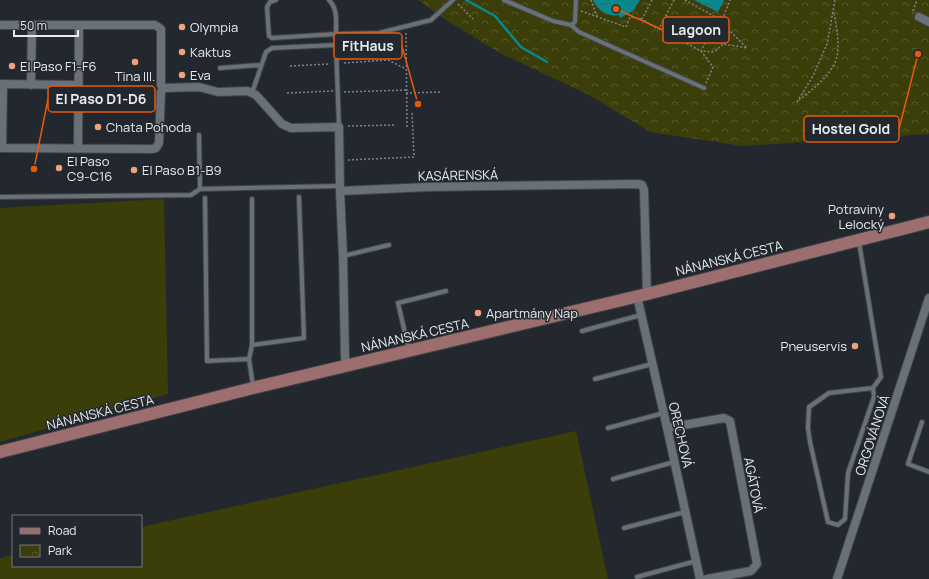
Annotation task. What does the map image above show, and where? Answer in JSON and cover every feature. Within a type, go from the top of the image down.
[{"type":"main road","name":"NÁNANSKÁ CESTA","points":[[0,452],[253,388],[642,295],[929,222]]},
{"type":"street","points":[[915,16],[929,22]]},
{"type":"street","points":[[0,25],[155,25],[161,29],[162,90],[159,143],[156,148],[1,148],[1,84],[31,84],[78,89]]},
{"type":"street","points":[[78,148],[79,25]]},
{"type":"street","points":[[31,84],[32,26]]},
{"type":"street","points":[[162,90],[199,87],[218,92],[247,91],[256,96],[286,127],[339,127],[340,188],[344,256],[344,357],[346,366]]},
{"type":"street","name":"KASÁRENSKÁ","points":[[340,188],[642,185],[644,190],[642,295]]},
{"type":"street","name":"ORECHOVÁ","points":[[642,295],[641,315],[700,579]]},
{"type":"street","name":"ORGOVÁNOVÁ","points":[[837,579],[929,298]]},
{"type":"street","name":"AGÁTOVÁ","points":[[667,428],[724,418],[730,421],[757,564],[752,571],[707,579]]},
{"type":"lane","points":[[276,0],[270,2],[267,7],[269,36],[272,38],[379,33],[431,20],[455,2]]},
{"type":"lane","points":[[329,0],[333,4],[337,15],[336,45],[339,127]]},
{"type":"lane","points":[[504,0],[553,21],[571,25],[579,32],[704,88]]},
{"type":"lane","points":[[571,25],[575,22],[576,0]]},
{"type":"lane","points":[[252,93],[266,52],[272,48],[336,45]]},
{"type":"lane","points":[[220,68],[261,65]]},
{"type":"lane","points":[[199,135],[200,189]]},
{"type":"lane","points":[[0,197],[191,195],[200,189],[340,188]]},
{"type":"lane","points":[[252,345],[304,338],[299,197]]},
{"type":"lane","points":[[205,198],[207,360],[249,359]]},
{"type":"lane","points":[[252,200],[252,345],[249,359],[253,388]]},
{"type":"lane","points":[[858,239],[881,377],[873,388],[874,398],[848,473],[845,519],[838,525],[828,522],[810,442],[808,428],[809,407],[830,393],[873,388]]},
{"type":"lane","points":[[344,256],[389,245]]},
{"type":"lane","points":[[409,350],[398,303],[446,291]]},
{"type":"lane","points":[[582,331],[641,315]]},
{"type":"lane","points":[[595,379],[652,364]]},
{"type":"lane","points":[[608,428],[664,413]]},
{"type":"lane","points":[[922,422],[908,464],[929,472]]},
{"type":"lane","points":[[613,479],[674,462]]},
{"type":"lane","points":[[624,528],[685,512]]},
{"type":"lane","points":[[637,577],[696,561]]},
{"type":"path","points":[[591,0],[597,17]]},
{"type":"path","points":[[642,19],[652,0]]},
{"type":"path","points":[[659,29],[674,0]]},
{"type":"path","points":[[576,10],[626,27],[630,17],[642,19],[701,51],[714,52],[723,44],[747,48],[717,18],[685,0]]},
{"type":"path","points":[[701,51],[717,18],[724,15],[730,0]]},
{"type":"path","points":[[834,9],[838,41],[837,56],[831,70],[797,102],[813,76],[827,44],[835,0]]},
{"type":"path","points":[[915,16],[917,0]]},
{"type":"path","points":[[455,2],[473,19]]},
{"type":"path","points":[[406,27],[407,127]]},
{"type":"path","points":[[701,51],[713,67],[704,88]]},
{"type":"path","points":[[290,66],[388,60],[406,69]]},
{"type":"path","points":[[78,89],[98,98],[124,97],[132,93],[162,90]]},
{"type":"path","points":[[286,93],[442,92]]},
{"type":"path","points":[[340,160],[414,158],[412,113]]},
{"type":"path","points":[[339,127],[396,125]]},
{"type":"green space","points":[[418,0],[929,0],[929,134],[742,146],[650,132],[589,95],[500,53],[446,20]]},
{"type":"green space","points":[[164,199],[168,394],[0,442],[0,208]]},
{"type":"green space","points":[[576,431],[608,579],[0,579],[0,558],[12,555],[12,567],[142,567],[142,527]]},
{"type":"water","points":[[593,0],[640,0],[633,11],[620,18],[619,15],[607,14],[600,10]]},
{"type":"water","points":[[694,0],[724,0],[718,12]]},
{"type":"waterway","points":[[466,0],[495,16],[521,47],[547,62]]},
{"type":"place","name":"Lagoon","points":[[616,9]]},
{"type":"place","name":"Olympia","points":[[182,27]]},
{"type":"place","name":"Kaktus","points":[[182,52]]},
{"type":"place","name":"Hostel Gold","points":[[918,54]]},
{"type":"place","name":"Tina III.","points":[[135,62]]},
{"type":"place","name":"El Paso F1-F6","points":[[12,66]]},
{"type":"place","name":"Eva","points":[[182,75]]},
{"type":"place","name":"FitHaus","points":[[418,104]]},
{"type":"place","name":"Chata Pohoda","points":[[98,127]]},
{"type":"place","name":"El Paso C9-C16","points":[[59,168]]},
{"type":"place","name":"El Paso D1-D6","points":[[34,169]]},
{"type":"place","name":"El Paso B1-B9","points":[[134,170]]},
{"type":"place","name":"Potraviny Lelocký","points":[[892,216]]},
{"type":"place","name":"Apartmány Nap","points":[[478,313]]},
{"type":"place","name":"Pneuservis","points":[[855,346]]}]
